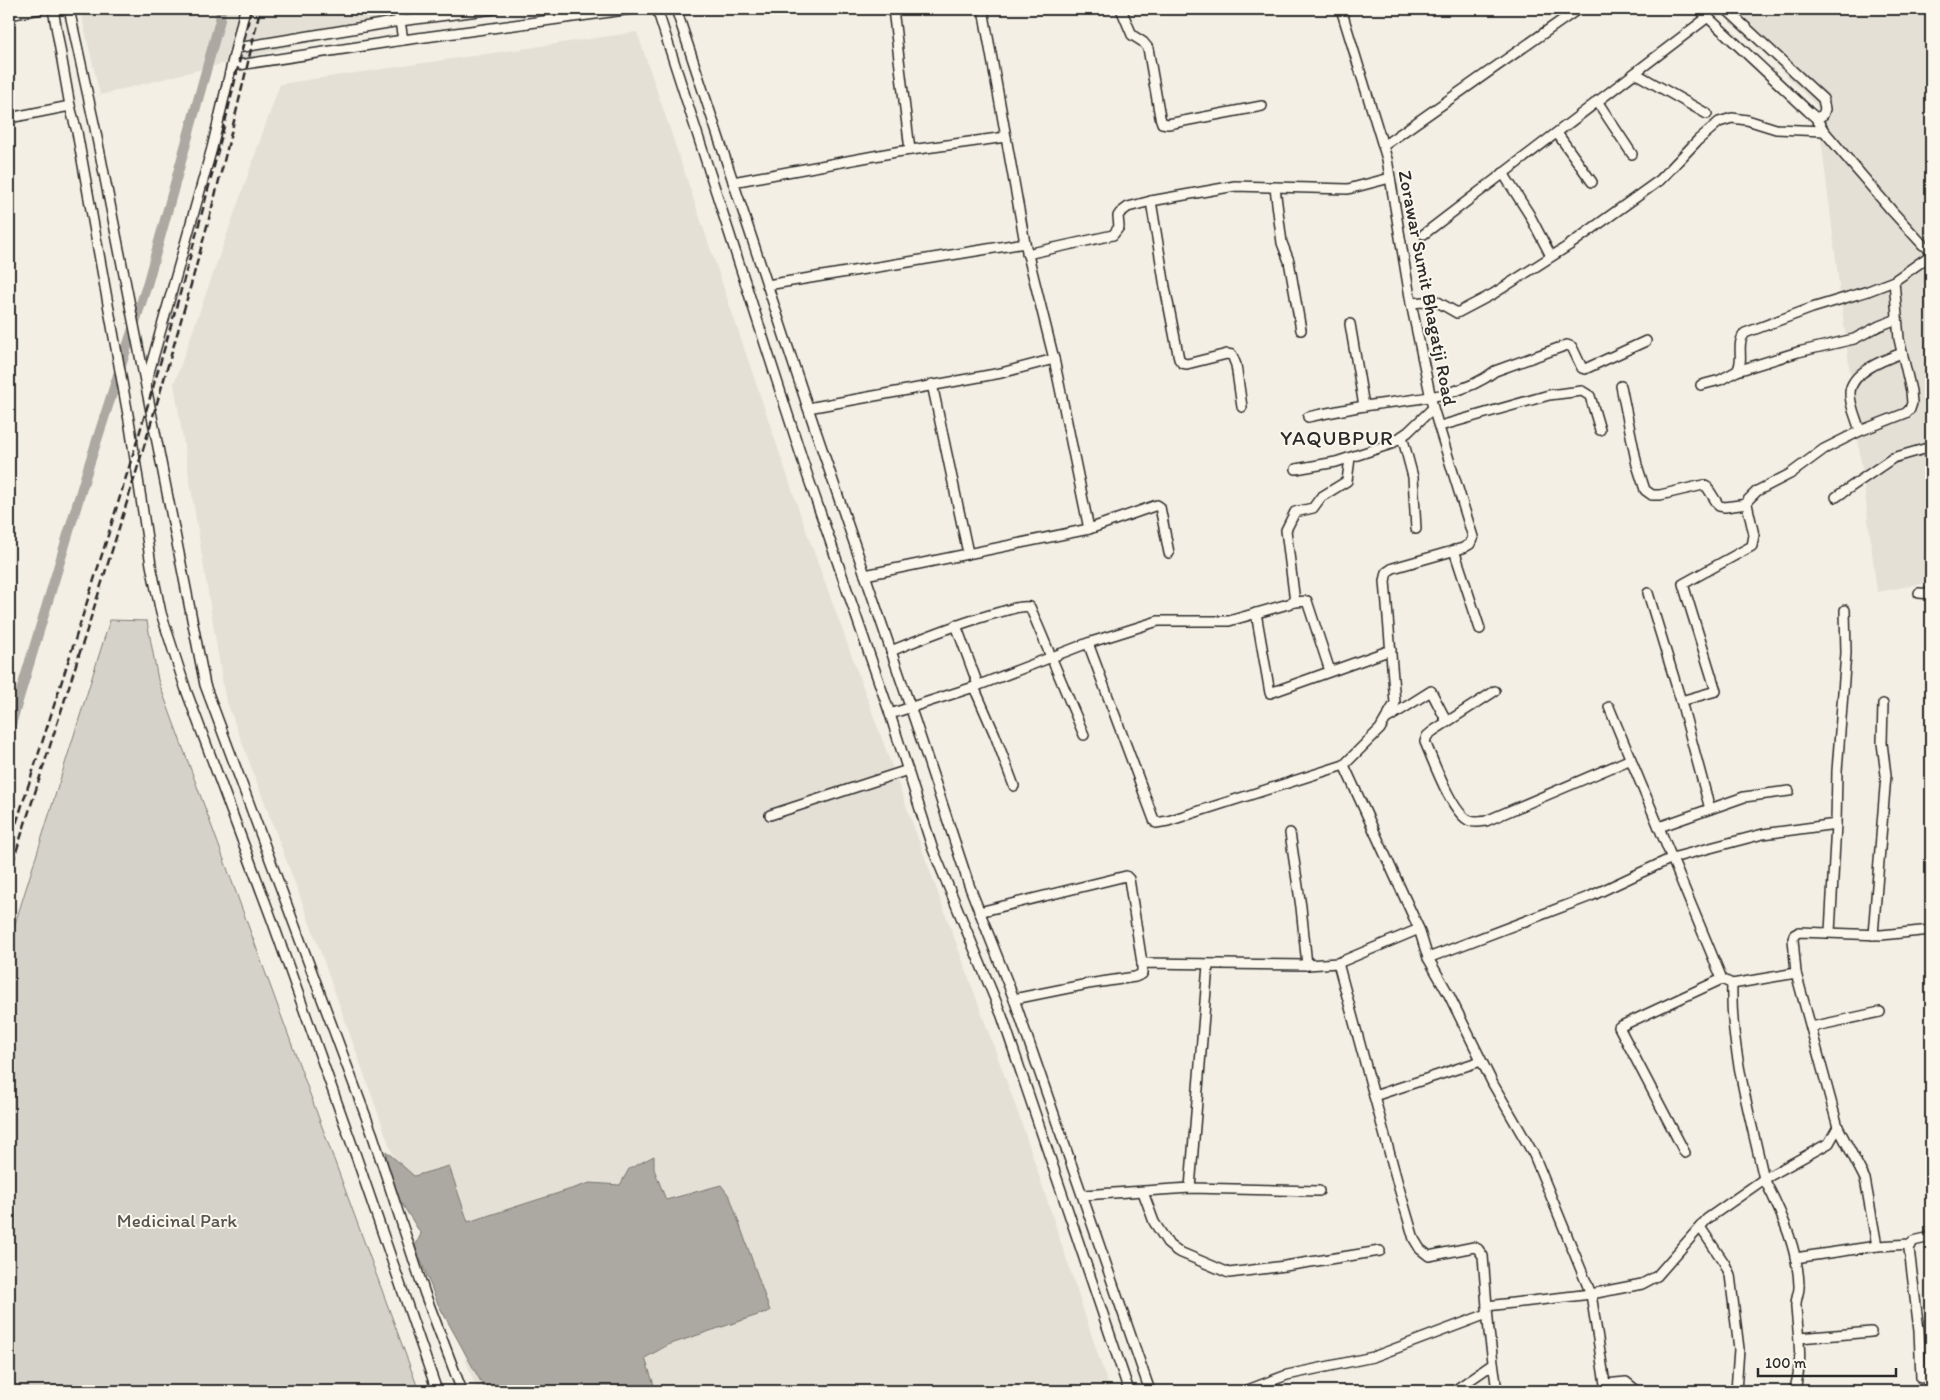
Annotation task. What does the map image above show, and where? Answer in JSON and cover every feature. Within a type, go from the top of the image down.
[{"type":"street","points":[[9,16],[40,9]]},
{"type":"street","points":[[53,9],[130,426],[151,565],[161,613],[186,690],[272,920],[356,1156],[437,1391]]},
{"type":"street","points":[[68,9],[95,128],[205,685],[372,1133],[425,1294],[462,1391]]},
{"type":"street","points":[[145,386],[212,148],[245,9]]},
{"type":"street","points":[[398,9],[403,40]]},
{"type":"street","points":[[236,48],[400,21],[494,9]]},
{"type":"street","points":[[232,66],[403,40],[632,9]]},
{"type":"street","points":[[657,9],[808,477],[890,714],[932,847],[1002,1016],[1129,1391]]},
{"type":"street","points":[[676,9],[808,408],[979,912],[1018,1010],[1150,1391]]},
{"type":"street","points":[[893,9],[910,150]]},
{"type":"street","points":[[983,9],[1027,254],[1054,359],[1089,529]]},
{"type":"street","points":[[1121,9],[1132,36],[1144,42],[1148,48],[1162,123],[1168,124],[1262,106]]},
{"type":"street","name":"Zorawar Sumit Bhagatji Road","points":[[1341,9],[1383,146],[1411,303],[1433,408],[1473,537],[1470,544],[1393,568],[1387,572],[1385,582],[1394,703],[1380,729],[1344,765]]},
{"type":"street","points":[[1383,146],[1578,9]]},
{"type":"street","points":[[1699,9],[1816,118],[1824,131],[1892,211],[1924,245],[1931,249]]},
{"type":"street","points":[[1726,9],[1823,99],[1825,109],[1823,115],[1816,118]]},
{"type":"street","points":[[1424,234],[1708,17]]},
{"type":"street","points":[[1634,73],[1707,114]]},
{"type":"street","points":[[1597,101],[1632,154]]},
{"type":"street","points":[[9,118],[70,106]]},
{"type":"street","points":[[1411,303],[1436,301],[1457,313],[1492,294],[1551,256],[1660,180],[1698,140],[1719,122],[1732,118],[1747,120],[1776,129],[1824,131]]},
{"type":"street","points":[[77,132],[95,128]]},
{"type":"street","points":[[1557,132],[1592,182]]},
{"type":"street","points":[[733,182],[910,150],[1006,137]]},
{"type":"street","points":[[1503,173],[1529,214],[1551,256]]},
{"type":"street","points":[[1027,254],[1113,235],[1119,227],[1118,216],[1120,213],[1128,207],[1151,201],[1236,186],[1348,189],[1390,178]]},
{"type":"street","points":[[1275,188],[1282,242],[1289,261],[1301,330]]},
{"type":"street","points":[[1151,201],[1179,359],[1182,363],[1187,364],[1227,354],[1232,355],[1236,365],[1242,407]]},
{"type":"street","points":[[767,284],[1025,243]]},
{"type":"street","points":[[1737,371],[1740,360],[1740,342],[1745,333],[1812,308],[1894,281],[1931,255]]},
{"type":"street","points":[[1681,701],[1716,691],[1684,584],[1752,546],[1754,535],[1747,504],[1748,500],[1757,491],[1790,474],[1824,449],[1860,431],[1896,418],[1910,409],[1911,391],[1902,353],[1894,281]]},
{"type":"street","points":[[1701,385],[1720,380],[1737,371],[1798,352],[1854,339],[1878,326],[1897,319]]},
{"type":"street","points":[[1350,324],[1364,406]]},
{"type":"street","points":[[1308,417],[1459,390],[1488,377],[1495,371],[1567,345],[1572,347],[1584,369],[1646,341]]},
{"type":"street","points":[[1860,431],[1850,396],[1851,387],[1871,366],[1902,353]]},
{"type":"street","points":[[808,408],[1001,373],[1054,359]]},
{"type":"street","points":[[932,384],[968,553]]},
{"type":"street","points":[[1621,386],[1637,465],[1645,490],[1648,493],[1660,495],[1703,485],[1707,487],[1719,506],[1747,504]]},
{"type":"street","points":[[1440,426],[1549,395],[1582,391],[1590,396],[1600,430]]},
{"type":"street","points":[[1296,469],[1350,458],[1391,444],[1433,408]]},
{"type":"street","points":[[1402,436],[1413,477],[1416,529]]},
{"type":"street","points":[[1836,497],[1893,458],[1931,447]]},
{"type":"street","points":[[1295,602],[1286,530],[1295,512],[1313,508],[1321,497],[1347,481],[1350,458]]},
{"type":"street","points":[[865,575],[1089,529],[1158,505],[1160,507],[1169,553]]},
{"type":"street","points":[[1454,550],[1480,629]]},
{"type":"street","points":[[1648,593],[1681,701],[1710,809]]},
{"type":"street","points":[[1919,593],[1931,594]]},
{"type":"street","points":[[890,714],[976,686],[1088,644],[1158,621],[1229,621],[1295,602],[1307,601],[1330,671]]},
{"type":"street","points":[[891,651],[956,625],[1020,607],[1030,607],[1084,736]]},
{"type":"street","points":[[1830,932],[1836,824],[1836,771],[1846,653],[1845,610]]},
{"type":"street","points":[[1256,613],[1270,692],[1391,650]]},
{"type":"street","points":[[956,625],[976,686],[1014,786]]},
{"type":"street","points":[[1088,644],[1156,823],[1168,821],[1344,765],[1419,929],[1428,958],[1534,1155],[1591,1294],[1605,1384],[1626,1382],[1637,1391]]},
{"type":"street","points":[[1495,691],[1426,736],[1425,742],[1450,798],[1464,818],[1470,821],[1486,821],[1631,759]]},
{"type":"street","points":[[1387,718],[1431,692],[1447,722]]},
{"type":"street","points":[[1873,935],[1886,775],[1882,743],[1883,704]]},
{"type":"street","points":[[1609,708],[1722,979],[1732,984],[1796,973]]},
{"type":"street","points":[[770,815],[908,770]]},
{"type":"street","points":[[1659,827],[1744,797],[1789,791]]},
{"type":"street","points":[[1428,958],[1591,896],[1672,858],[1763,834],[1836,824]]},
{"type":"street","points":[[1290,834],[1307,964]]},
{"type":"street","points":[[979,912],[1126,876],[1129,879],[1142,974],[1135,977],[1088,984],[1014,999]]},
{"type":"street","points":[[1142,963],[1208,965],[1338,963],[1419,929]]},
{"type":"street","points":[[1877,1246],[1865,1179],[1838,1127],[1796,973],[1793,939],[1794,935],[1799,932],[1873,935],[1931,930]]},
{"type":"street","points":[[1338,963],[1414,1239],[1424,1254],[1429,1256],[1470,1247],[1478,1249],[1483,1256],[1487,1310],[1497,1391]]},
{"type":"street","points":[[1190,1188],[1208,965]]},
{"type":"street","points":[[1685,1153],[1619,1026],[1722,979]]},
{"type":"street","points":[[1732,984],[1731,1012],[1742,1080],[1764,1179],[1778,1206],[1794,1258],[1800,1286],[1796,1306],[1800,1372],[1794,1391]]},
{"type":"street","points":[[1002,1016],[1018,1010]]},
{"type":"street","points":[[1811,1027],[1880,1012]]},
{"type":"street","points":[[1374,1096],[1482,1060]]},
{"type":"street","points":[[1245,1391],[1287,1375],[1373,1357],[1487,1310],[1642,1284],[1657,1276],[1707,1219],[1764,1179],[1829,1142],[1838,1127]]},
{"type":"street","points":[[1083,1195],[1190,1188],[1319,1191]]},
{"type":"street","points":[[1143,1192],[1154,1222],[1169,1245],[1177,1251],[1229,1273],[1380,1251]]},
{"type":"street","points":[[1700,1227],[1725,1264],[1730,1275],[1738,1334],[1739,1357],[1736,1391]]},
{"type":"street","points":[[1794,1258],[1877,1246],[1911,1244],[1918,1239],[1931,1237]]},
{"type":"street","points":[[1911,1244],[1909,1258],[1919,1330],[1921,1378]]},
{"type":"street","points":[[1799,1338],[1871,1332]]},
{"type":"street","points":[[1454,1391],[1493,1364]]},
{"type":"shaded area","points":[[80,9],[455,9],[419,14],[100,95]]},
{"type":"shaded area","points":[[1720,9],[1931,9],[1931,582],[1877,592],[1817,106]]},
{"type":"shaded area","points":[[637,32],[803,522],[1022,1124],[1110,1391],[477,1391],[318,945],[225,697],[174,384],[280,84]]},
{"type":"shaded area","points":[[386,1151],[414,1176],[449,1166],[468,1222],[590,1183],[620,1185],[629,1169],[654,1156],[654,1169],[666,1200],[721,1185],[730,1197],[770,1311],[668,1345],[645,1358],[656,1391],[486,1391],[438,1304],[415,1246],[421,1234],[389,1183]]},
{"type":"green space","name":"Medicinal Park","points":[[110,620],[147,621],[158,680],[419,1391],[9,1391],[9,943]]},
{"type":"waterway","points":[[9,731],[88,468],[147,285],[220,20],[221,9]]},
{"type":"railway","points":[[9,846],[108,535],[171,326],[227,115],[251,9]]},
{"type":"railway","points":[[9,874],[145,444],[207,228],[235,119],[260,9]]},
{"type":"district","name":"YAQUBPUR","points":[[1337,438]]}]
